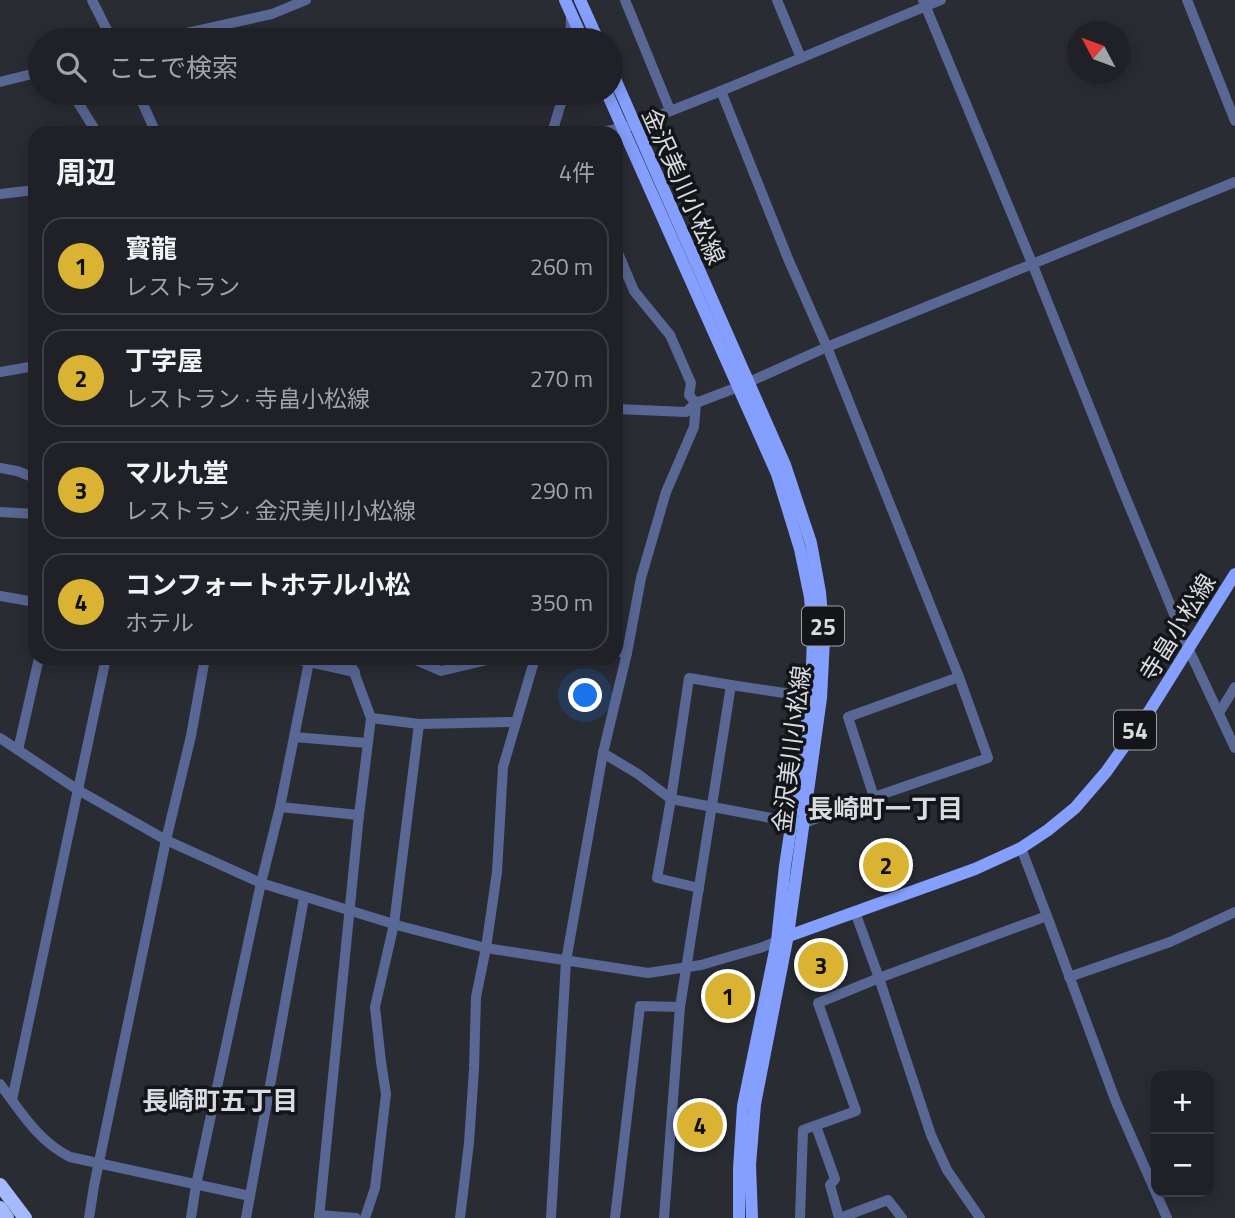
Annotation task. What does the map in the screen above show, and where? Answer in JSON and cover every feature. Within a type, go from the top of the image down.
[{"type":"highway","points":[[0,1185],[25,1218]]},
{"type":"highway","points":[[0,1208],[8,1218]]},
{"type":"main road","points":[[580,0],[593,28]]},
{"type":"main road","points":[[568,6],[578,28]]},
{"type":"main road","name":"25","points":[[615,105],[629,126],[743,385],[777,474],[800,549],[810,597],[813,635],[811,697],[798,823],[785,866],[782,938],[755,1104],[750,1165],[752,1218]]},
{"type":"main road","name":"金沢美川小松線","points":[[622,105],[629,126]]},
{"type":"main road","name":"金沢美川小松線","points":[[743,385],[785,465],[811,543],[820,592],[824,640],[821,698],[798,823]]},
{"type":"main road","name":"寺畠小松線","points":[[782,938],[975,869],[1021,848],[1048,831],[1075,808],[1106,772],[1150,710],[1235,574]]},
{"type":"main road","name":"25","points":[[739,1218],[743,1106],[782,938]]},
{"type":"street","points":[[92,0],[106,28]]},
{"type":"street","points":[[207,28],[272,13],[306,0]]},
{"type":"street","points":[[625,0],[670,110]]},
{"type":"street","points":[[777,0],[801,58]]},
{"type":"street","points":[[623,127],[801,58],[924,3],[941,0]]},
{"type":"street","points":[[1187,0],[1235,121]]},
{"type":"street","points":[[924,3],[1188,648],[1235,748]]},
{"type":"street","points":[[568,6],[569,28]]},
{"type":"street","points":[[0,82],[28,75]]},
{"type":"street","points":[[603,753],[638,774],[671,799],[798,823],[988,758],[959,677],[827,347],[789,261],[721,91]]},
{"type":"street","points":[[80,105],[93,126]]},
{"type":"street","points":[[143,105],[153,126]]},
{"type":"street","points":[[554,126],[560,105]]},
{"type":"street","points":[[623,409],[686,412],[696,403],[827,347],[1235,181]]},
{"type":"street","points":[[0,194],[28,191]]},
{"type":"street","points":[[623,265],[634,291],[670,335],[691,383],[689,395],[696,403],[694,427],[666,492],[623,648]]},
{"type":"street","points":[[0,372],[28,367]]},
{"type":"street","points":[[0,468],[28,475]]},
{"type":"street","points":[[0,512],[28,514]]},
{"type":"street","points":[[0,596],[28,601]]},
{"type":"street","points":[[18,750],[36,665]]},
{"type":"street","points":[[12,1100],[105,665]]},
{"type":"street","points":[[89,1218],[204,665]]},
{"type":"street","points":[[191,1218],[308,665]]},
{"type":"street","points":[[323,665],[355,672]]},
{"type":"street","points":[[352,665],[371,718],[319,1217],[356,1218]]},
{"type":"street","points":[[427,665],[441,671],[466,665]]},
{"type":"street","points":[[460,1218],[472,1106],[476,997],[497,872],[503,767],[533,665]]},
{"type":"street","points":[[551,1218],[566,961],[620,665]]},
{"type":"street","points":[[873,797],[848,717],[959,677]]},
{"type":"street","points":[[699,888],[657,878],[689,678],[811,697]]},
{"type":"street","points":[[664,1218],[680,1007],[731,685]]},
{"type":"street","points":[[1219,713],[1235,687]]},
{"type":"street","points":[[371,718],[419,724],[516,722]]},
{"type":"street","points":[[365,1218],[375,1188],[386,1094],[375,1007],[394,924],[419,724]]},
{"type":"street","points":[[294,737],[367,743]]},
{"type":"street","points":[[0,738],[78,790],[166,841],[261,883],[304,898],[486,948],[648,973],[701,965],[763,947],[782,938]]},
{"type":"street","points":[[280,807],[359,815]]},
{"type":"street","points":[[1021,848],[1115,1102],[1167,1218]]},
{"type":"street","points":[[246,1218],[304,898]]},
{"type":"street","points":[[855,912],[931,1135],[947,1170],[980,1218]]},
{"type":"street","points":[[1069,977],[1170,942],[1235,912]]},
{"type":"street","points":[[800,1218],[803,1130],[856,1111],[818,1003],[1047,916]]},
{"type":"street","points":[[615,1218],[640,1006],[680,1007]]},
{"type":"street","points":[[0,1084],[43,1140],[70,1157],[250,1196]]},
{"type":"street","points":[[816,1125],[835,1179],[830,1185],[840,1218],[888,1200],[902,1218]]},
{"type":"place","name":"丁字屋","points":[[886,865]]},
{"type":"place","name":"マル九堂","points":[[821,965]]},
{"type":"place","name":"寳龍","points":[[728,996]]},
{"type":"place","name":"コンフォートホテル小松","points":[[700,1125]]},
{"type":"district","name":"長崎町一丁目","points":[[885,808]]},
{"type":"district","name":"長崎町五丁目","points":[[220,1100]]}]
